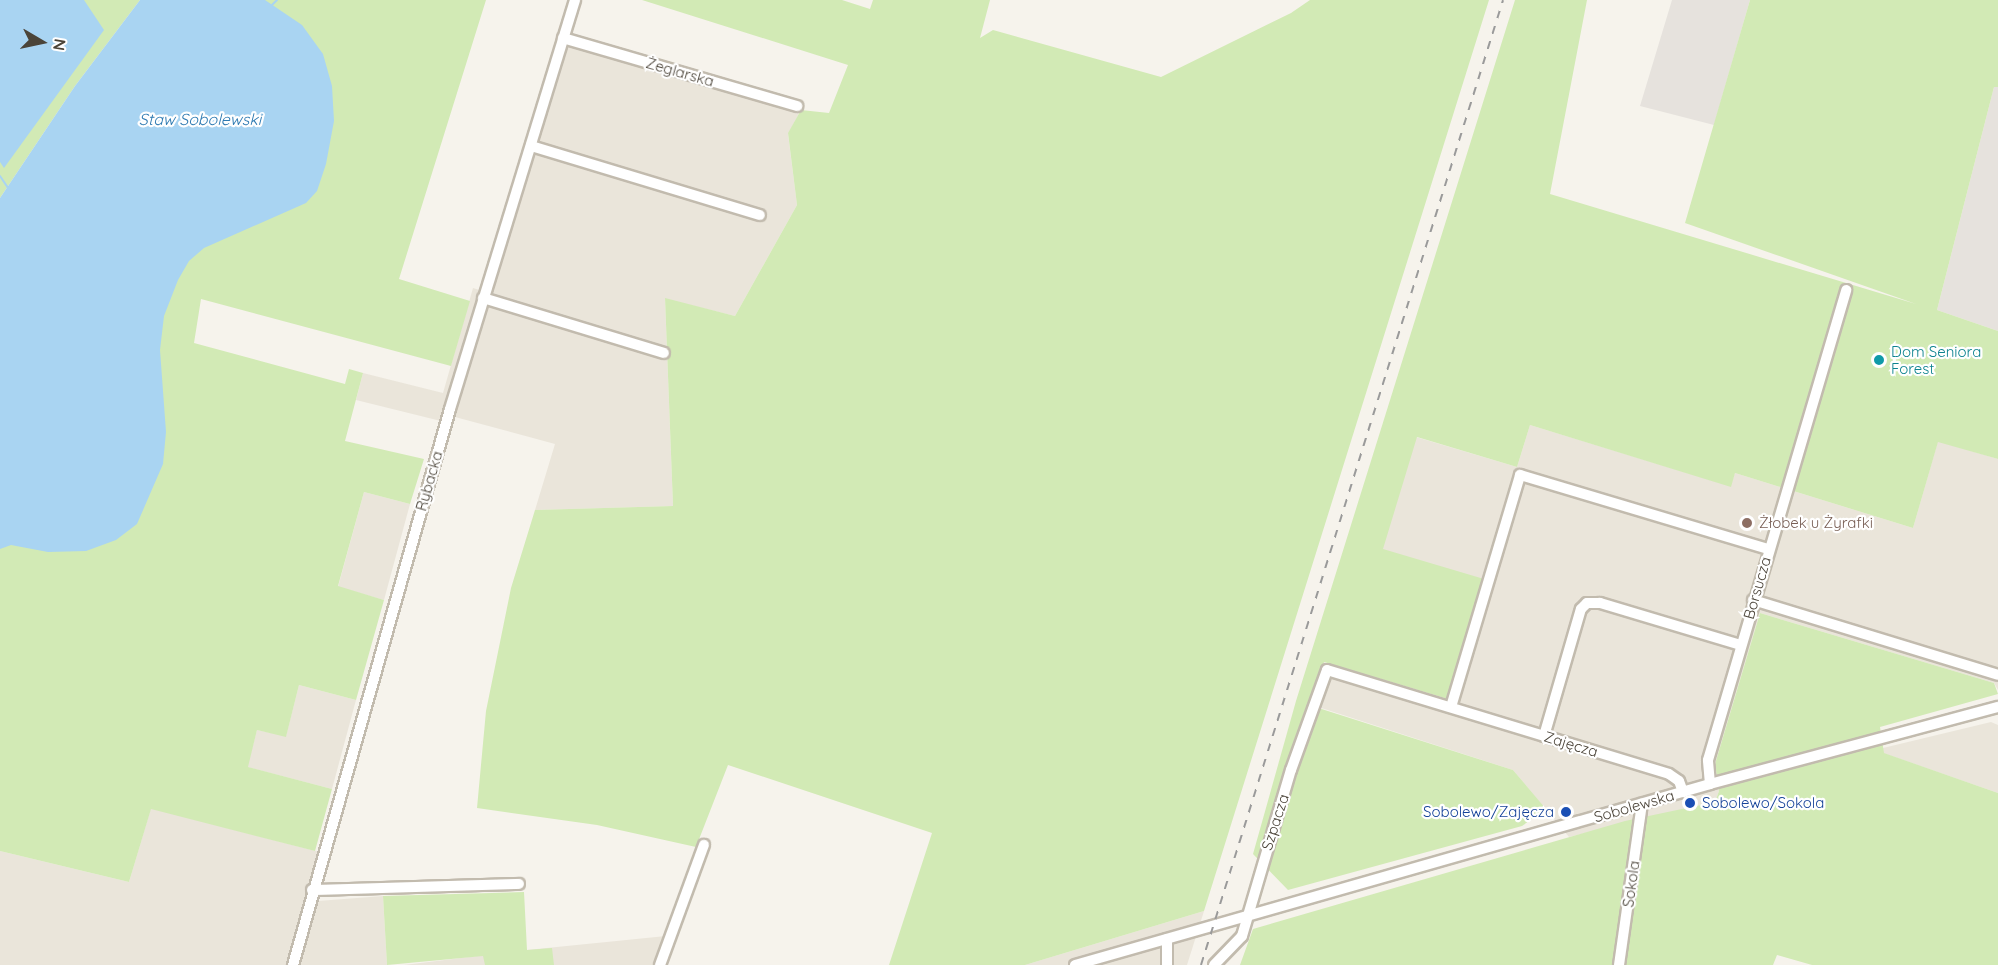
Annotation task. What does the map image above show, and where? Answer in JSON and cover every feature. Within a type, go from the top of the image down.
[{"type":"street","name":"Rybacka","points":[[293,965],[312,890],[483,298],[574,0]]},
{"type":"street","name":"Żeglarska","points":[[563,38],[797,106]]},
{"type":"street","points":[[531,146],[760,215]]},
{"type":"street","name":"Borsucza","points":[[1710,784],[1708,760],[1753,600],[1846,290]]},
{"type":"street","points":[[483,298],[664,353]]},
{"type":"street","points":[[1451,707],[1520,475],[1768,549]]},
{"type":"street","points":[[1753,600],[1998,675]]},
{"type":"street","points":[[1544,736],[1581,609],[1587,603],[1599,603],[1741,645]]},
{"type":"street","name":"Zajęcza","points":[[1327,670],[1669,774],[1679,781],[1683,792]]},
{"type":"street","name":"Szpacza","points":[[1214,965],[1242,936],[1245,917],[1327,670]]},
{"type":"street","name":"Sobolewska","points":[[1075,965],[1710,784],[1998,707]]},
{"type":"street","name":"Sokola","points":[[1619,965],[1642,804]]},
{"type":"street","points":[[660,965],[704,845]]},
{"type":"street","points":[[312,890],[519,884]]},
{"type":"street","points":[[1167,939],[1167,965]]},
{"type":"shaded area","points":[[1672,0],[1750,0],[1714,125],[1640,106]]},
{"type":"shaded area","points":[[566,43],[801,110],[788,134],[797,205],[735,316],[665,299],[673,506],[535,510],[555,444],[455,417],[453,424],[356,400],[363,373],[443,393],[473,288],[492,294]]},
{"type":"shaded area","points":[[1994,87],[1998,87],[1998,331],[1937,310]]},
{"type":"shaded area","points":[[1530,425],[1730,486],[1735,473],[1913,528],[1938,441],[1998,459],[1998,690],[1994,683],[1760,613],[1715,764],[1719,791],[1715,802],[1569,837],[1513,770],[1309,704],[1323,662],[1448,699],[1382,549],[1416,437],[1517,467]]},
{"type":"shaded area","points":[[364,492],[410,504],[384,600],[338,587]]},
{"type":"shaded area","points":[[299,685],[356,700],[332,789],[247,767],[257,730],[286,736]]},
{"type":"shaded area","points":[[1991,722],[1998,725],[1998,793],[1883,753],[1883,748]]},
{"type":"shaded area","points":[[151,808],[331,855],[318,901],[383,896],[387,965],[0,965],[0,851],[129,882]]},
{"type":"shaded area","points":[[1204,911],[1187,965],[1025,965]]},
{"type":"shaded area","points":[[666,936],[657,965],[404,965],[527,950]]},
{"type":"green space","points":[[0,0],[140,0],[75,86],[0,198]]},
{"type":"green space","points":[[224,0],[486,0],[399,279],[470,301],[451,366],[201,299],[194,343],[345,384],[349,369],[363,373],[345,441],[424,459],[410,504],[364,492],[338,586],[384,600],[356,700],[299,685],[286,737],[257,730],[248,767],[332,789],[315,851],[151,809],[129,882],[0,851],[0,454]]},
{"type":"green space","points":[[642,0],[842,0],[870,9],[873,0],[990,0],[980,38],[993,30],[1161,77],[1291,13],[1310,0],[1489,0],[1204,911],[1025,965],[889,965],[932,833],[728,765],[696,847],[597,825],[477,808],[486,711],[511,588],[535,510],[673,506],[665,298],[735,316],[797,205],[788,133],[801,110],[829,113],[848,65]]},
{"type":"green space","points":[[1515,0],[1587,0],[1550,194],[1916,304],[1685,223],[1750,0],[1998,0],[1998,87],[1994,87],[1937,310],[1998,331],[1998,459],[1938,442],[1913,528],[1735,473],[1731,487],[1530,425],[1517,467],[1417,437],[1383,549],[1484,579],[1448,699],[1324,662],[1309,705],[1513,770],[1546,809],[1522,826],[1288,890],[1253,854],[1296,701]]},
{"type":"green space","points":[[1760,613],[1994,683],[1998,694],[1880,727],[1884,753],[1998,793],[1998,965],[1812,965],[1777,955],[1773,965],[1240,965],[1253,929],[1625,821],[1715,802],[1719,791],[1715,764]]},
{"type":"green space","points":[[524,892],[527,950],[552,948],[554,965],[485,965],[483,956],[387,965],[383,896]]},
{"type":"water","points":[[0,0],[84,0],[104,30],[4,168],[0,162]]},
{"type":"water","name":"Staw Sobolewski","points":[[140,0],[265,0],[302,25],[323,54],[332,86],[334,121],[326,164],[317,191],[306,203],[204,248],[189,261],[178,280],[164,316],[160,350],[166,432],[163,464],[137,524],[116,540],[86,551],[48,552],[11,545],[0,549],[0,198],[75,86]]},
{"type":"waterway","points":[[272,5],[277,0]]},
{"type":"waterway","points":[[0,176],[8,188]]},
{"type":"railway","points":[[1201,965],[1503,0]]},
{"type":"place","name":"Dom Seniora Forest","points":[[1879,360]]},
{"type":"place","name":"Żłobek u Żyrafki","points":[[1747,523]]},
{"type":"place","name":"Sobolewo/Sokola","points":[[1690,803]]},
{"type":"place","name":"Sobolewo/Zajęcza","points":[[1566,812]]}]
